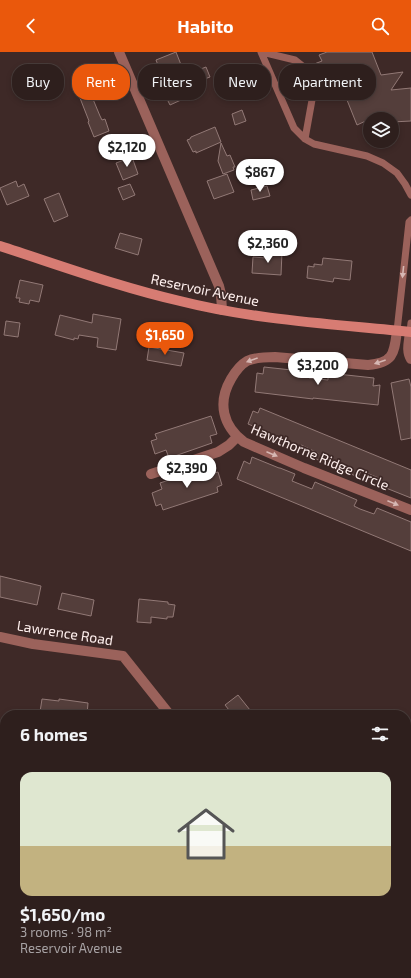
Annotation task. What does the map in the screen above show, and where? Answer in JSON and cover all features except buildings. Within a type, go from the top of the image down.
[{"type":"main road","name":"Reservoir Avenue","points":[[0,246],[144,292],[222,310],[327,324],[397,331],[411,329]]},
{"type":"street","points":[[119,52],[219,286],[222,294],[222,310]]},
{"type":"street","points":[[411,329],[408,351],[411,360]]},
{"type":"street","name":"Hawthorne Ridge Circle","points":[[397,331],[395,347],[391,357],[376,364],[368,365],[289,357],[255,358],[244,363],[226,388],[223,401],[224,414],[237,437],[244,442],[304,468],[411,510]]},
{"type":"street","points":[[151,474],[218,452],[229,446],[237,437]]},
{"type":"street","name":"Lawrence Road","points":[[0,637],[33,644],[123,656],[166,710]]},
{"type":"lane","points":[[262,52],[295,60],[300,64]]},
{"type":"lane","points":[[262,52],[294,128],[305,139],[314,144],[368,156],[383,163],[397,173],[411,195]]},
{"type":"lane","points":[[305,139],[312,100]]},
{"type":"lane","points":[[397,331],[409,222],[411,220]]}]
